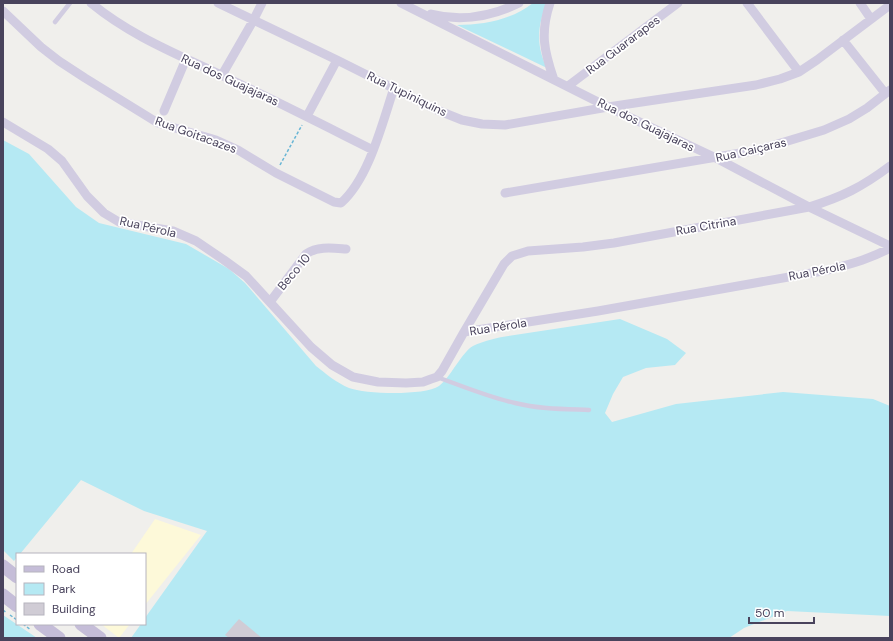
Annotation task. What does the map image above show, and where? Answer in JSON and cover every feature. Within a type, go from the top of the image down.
[{"type":"main road","points":[[3,566],[16,576]]},
{"type":"main road","points":[[3,595],[16,605]]},
{"type":"main road","points":[[41,625],[59,638]]},
{"type":"main road","points":[[82,625],[100,638]]},
{"type":"street","name":"Rua dos Guajajaras","points":[[91,3],[125,28],[186,59],[307,116],[373,150]]},
{"type":"street","name":"Rua Tupiniquins","points":[[218,3],[456,117],[482,124],[505,125],[608,107],[756,85],[780,79],[799,72],[817,60],[890,5]]},
{"type":"street","points":[[222,75],[262,3]]},
{"type":"street","name":"Rua dos Guajajaras","points":[[401,3],[608,107],[716,158],[809,207],[890,247]]},
{"type":"street","points":[[416,11],[438,16],[464,18],[485,16],[502,11],[519,3]]},
{"type":"street","points":[[550,3],[544,28],[544,47],[554,80]]},
{"type":"street","name":"Rua Guararapes","points":[[568,86],[678,3]]},
{"type":"street","points":[[747,3],[799,72]]},
{"type":"street","points":[[860,3],[871,19]]},
{"type":"street","name":"Rua Goitacazes","points":[[3,11],[41,47],[85,78],[158,123],[216,140],[238,150],[276,173],[326,199],[341,203],[351,192],[364,171],[373,150]]},
{"type":"street","points":[[843,40],[888,92]]},
{"type":"street","points":[[164,111],[186,59]]},
{"type":"street","points":[[307,116],[337,60]]},
{"type":"street","points":[[373,150],[394,88]]},
{"type":"street","name":"Rua Caiçaras","points":[[506,193],[758,150],[824,130],[849,119],[867,108],[888,92]]},
{"type":"street","name":"Rua Pérola","points":[[3,122],[48,149],[62,161],[87,196],[104,213],[119,222],[172,231],[196,241],[246,276],[311,347],[332,365],[353,377],[378,382],[423,382],[437,376],[447,364],[464,332],[598,311],[828,270],[877,256],[890,247]]},
{"type":"street","name":"Rua Citrina","points":[[464,332],[504,264],[512,256],[528,252],[614,243],[809,207],[834,199],[854,190],[890,166]]},
{"type":"street","name":"Beco 10","points":[[270,302],[306,254],[312,250],[321,248],[346,249]]},
{"type":"lane","points":[[55,22],[70,3]]},
{"type":"lane","points":[[437,376],[490,396],[515,403],[535,407],[589,410]]},
{"type":"path","points":[[276,173],[307,116]]},
{"type":"shaded area","points":[[155,519],[201,535],[146,604],[146,553],[132,553]]},
{"type":"shaded area","points":[[102,625],[129,625],[119,638]]},
{"type":"green space","points":[[533,3],[547,3],[541,20],[539,36],[543,60],[547,68],[457,25],[487,23],[516,14]]},
{"type":"green space","points":[[3,140],[29,154],[76,207],[99,223],[186,244],[229,269],[245,283],[316,366],[336,381],[349,388],[381,393],[408,393],[431,389],[439,386],[469,349],[480,343],[502,337],[620,319],[667,339],[686,353],[675,365],[646,368],[623,377],[613,394],[605,413],[612,422],[676,404],[783,392],[873,399],[890,406],[890,616],[787,611],[744,628],[729,638],[131,638],[140,625],[146,625],[146,617],[207,531],[144,511],[81,480],[21,553],[16,553],[16,558],[14,561],[3,550]]},
{"type":"green space","points":[[3,615],[37,638],[3,638]]},
{"type":"building","points":[[239,619],[262,638],[229,638],[225,635]]}]
